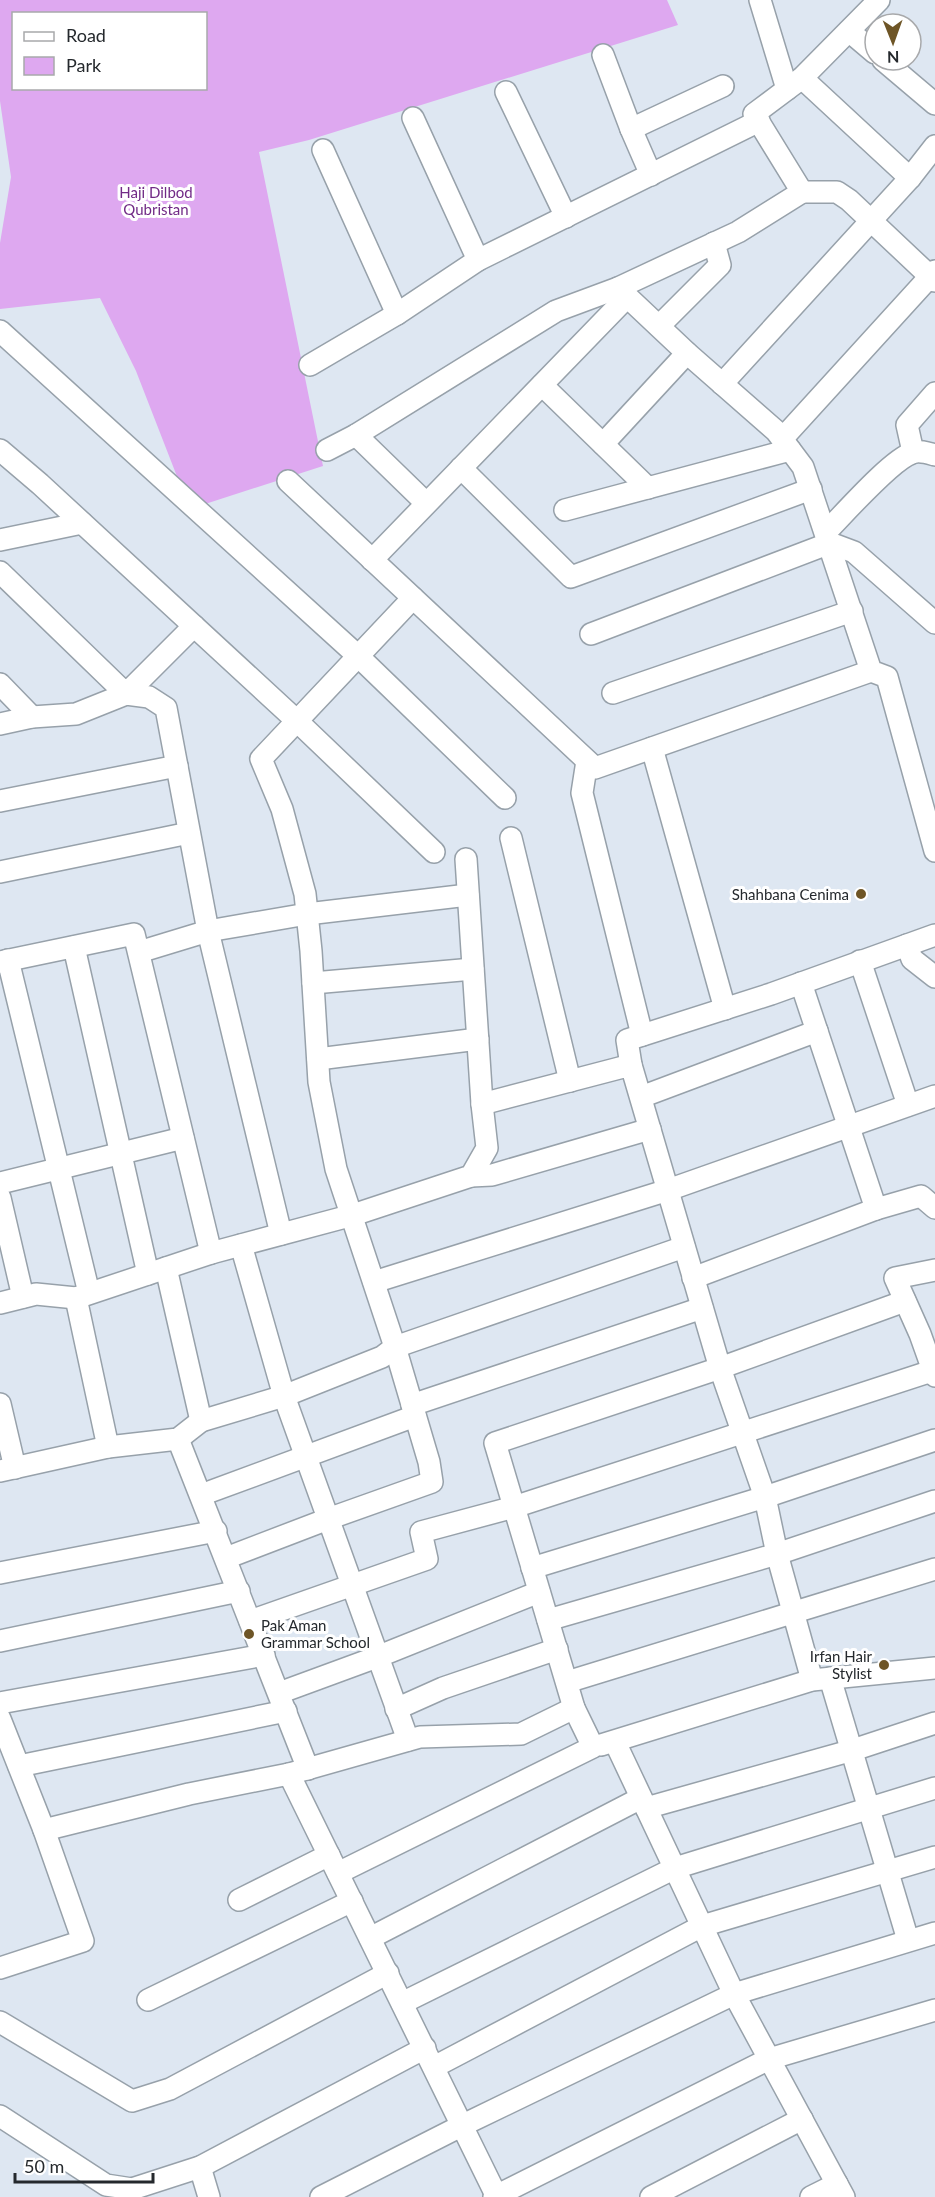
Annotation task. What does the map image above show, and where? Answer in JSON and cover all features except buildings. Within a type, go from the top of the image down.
[{"type":"street","points":[[760,0],[795,84],[910,178]]},
{"type":"street","points":[[802,192],[754,114],[795,84],[849,31],[868,5]]},
{"type":"street","points":[[849,31],[863,43]]},
{"type":"street","points":[[603,55],[651,175]]},
{"type":"street","points":[[897,72],[935,104]]},
{"type":"street","points":[[631,129],[723,87]]},
{"type":"street","points":[[507,92],[566,217]]},
{"type":"street","points":[[413,118],[478,260]]},
{"type":"street","points":[[310,365],[397,314],[478,260],[759,121]]},
{"type":"street","points":[[722,384],[910,178],[935,146]]},
{"type":"street","points":[[323,150],[397,314]]},
{"type":"street","points":[[327,450],[356,435],[556,311],[622,292],[738,232],[802,192],[837,192],[849,200],[933,276],[786,444],[648,488],[565,510]]},
{"type":"street","points":[[658,326],[720,265],[714,243]]},
{"type":"street","points":[[622,292],[776,431],[803,467],[872,671]]},
{"type":"street","points":[[372,560],[542,385],[622,292]]},
{"type":"street","points":[[0,332],[358,656],[505,798]]},
{"type":"street","points":[[603,444],[687,353]]},
{"type":"street","points":[[542,385],[648,488]]},
{"type":"street","points":[[591,634],[828,538],[896,463],[927,455],[907,425],[935,393]]},
{"type":"street","points":[[356,435],[426,503]]},
{"type":"street","points":[[0,450],[297,721],[434,852]]},
{"type":"street","points":[[461,468],[571,577],[811,489]]},
{"type":"street","points":[[288,481],[595,768],[872,671],[887,677],[935,851]]},
{"type":"street","points":[[0,540],[82,524]]},
{"type":"street","points":[[828,538],[854,552],[935,623]]},
{"type":"street","points":[[0,572],[126,694],[149,697],[166,708],[208,931],[281,1234]]},
{"type":"street","points":[[226,1558],[432,1482],[429,1462],[395,1347],[336,1169],[319,1082],[305,894],[282,809],[261,759],[413,598]]},
{"type":"street","points":[[613,693],[852,611]]},
{"type":"street","points":[[0,724],[32,717],[75,714],[126,694],[194,626]]},
{"type":"street","points":[[0,684],[32,717]]},
{"type":"street","points":[[652,748],[725,1009]]},
{"type":"street","points":[[587,761],[582,793],[642,1035]]},
{"type":"street","points":[[0,801],[177,766]]},
{"type":"street","points":[[0,872],[189,833]]},
{"type":"street","points":[[511,838],[570,1081]]},
{"type":"street","points":[[466,859],[482,1104],[488,1148],[471,1176]]},
{"type":"street","points":[[139,952],[208,931],[307,914],[468,895]]},
{"type":"street","points":[[108,1447],[83,1295],[58,1167],[4,961],[134,934],[211,1253]]},
{"type":"street","points":[[908,1940],[853,1750],[793,1614],[765,1497],[720,1368],[631,1065],[627,1040],[801,983],[935,934]]},
{"type":"street","points":[[907,945],[912,959],[935,977]]},
{"type":"street","points":[[74,947],[121,1153],[201,1421]]},
{"type":"street","points":[[860,962],[908,1105]]},
{"type":"street","points":[[313,983],[473,969]]},
{"type":"street","points":[[801,983],[876,1209]]},
{"type":"street","points":[[641,1097],[817,1031]]},
{"type":"street","points":[[318,1059],[478,1039]]},
{"type":"street","points":[[482,1104],[631,1065]]},
{"type":"street","points":[[374,1282],[668,1190],[935,1096]]},
{"type":"street","points":[[0,1303],[36,1294],[83,1295],[211,1253],[353,1215],[471,1176],[492,1175],[650,1129]]},
{"type":"street","points":[[0,1183],[183,1138]]},
{"type":"street","points":[[693,1278],[876,1209],[921,1196],[935,1208]]},
{"type":"street","points":[[0,1198],[22,1297]]},
{"type":"street","points":[[241,1245],[284,1395],[408,1740]]},
{"type":"street","points":[[0,1404],[7,1469],[108,1447],[178,1439],[201,1421],[284,1395],[382,1357],[395,1347],[684,1247]]},
{"type":"street","points":[[250,1621],[427,1560],[421,1532],[514,1507],[934,1372],[928,1332],[905,1301],[895,1278],[935,1270]]},
{"type":"street","points":[[593,1747],[574,1708],[495,1443],[720,1368],[905,1301]]},
{"type":"street","points":[[201,1495],[305,1456],[414,1410],[702,1308]]},
{"type":"street","points":[[178,1439],[282,1702],[299,1772],[333,1864],[463,2125],[496,2197],[769,2059],[935,2010]]},
{"type":"street","points":[[532,1568],[765,1497],[935,1440]]},
{"type":"street","points":[[548,1620],[777,1554],[935,1501]]},
{"type":"street","points":[[0,1573],[216,1531]]},
{"type":"street","points":[[567,1682],[935,1569]]},
{"type":"street","points":[[0,1641],[239,1591]]},
{"type":"street","points":[[19,1766],[282,1702],[377,1657],[539,1592]]},
{"type":"street","points":[[396,1709],[443,1688],[557,1649]]},
{"type":"street","points":[[0,1703],[264,1655]]},
{"type":"street","points":[[239,1900],[333,1864],[593,1747],[821,1679],[935,1668]]},
{"type":"street","points":[[44,1830],[189,1794],[299,1772],[420,1737],[521,1734],[574,1708]]},
{"type":"street","points":[[370,1938],[644,1803],[853,1750],[935,1723]]},
{"type":"street","points":[[0,1968],[83,1941],[44,1830],[2,1728]]},
{"type":"street","points":[[615,1742],[734,1994],[840,2191],[811,2197]]},
{"type":"street","points":[[402,2003],[675,1868],[935,1788]]},
{"type":"street","points":[[434,2067],[702,1926],[935,1857]]},
{"type":"street","points":[[148,2000],[352,1901]]},
{"type":"street","points":[[321,2197],[463,2125],[734,1994],[935,1932]]},
{"type":"street","points":[[0,2022],[132,2101],[170,2089],[388,1973]]},
{"type":"street","points":[[0,2116],[103,2191],[132,2189],[200,2167],[425,2048]]},
{"type":"street","points":[[651,2197],[802,2119]]},
{"type":"street","points":[[200,2167],[209,2197]]},
{"type":"green space","name":"Haji Dilbod Qubristan","points":[[0,0],[667,0],[678,25],[309,140],[259,152],[323,466],[199,506],[185,497],[136,371],[100,298],[0,309],[0,243],[11,177],[0,101]]},
{"type":"place","name":"Shahbana Cenima","points":[[861,894]]},
{"type":"place","name":"Pak Aman Grammar School","points":[[249,1634]]},
{"type":"place","name":"Irfan Hair Stylist","points":[[884,1665]]}]
